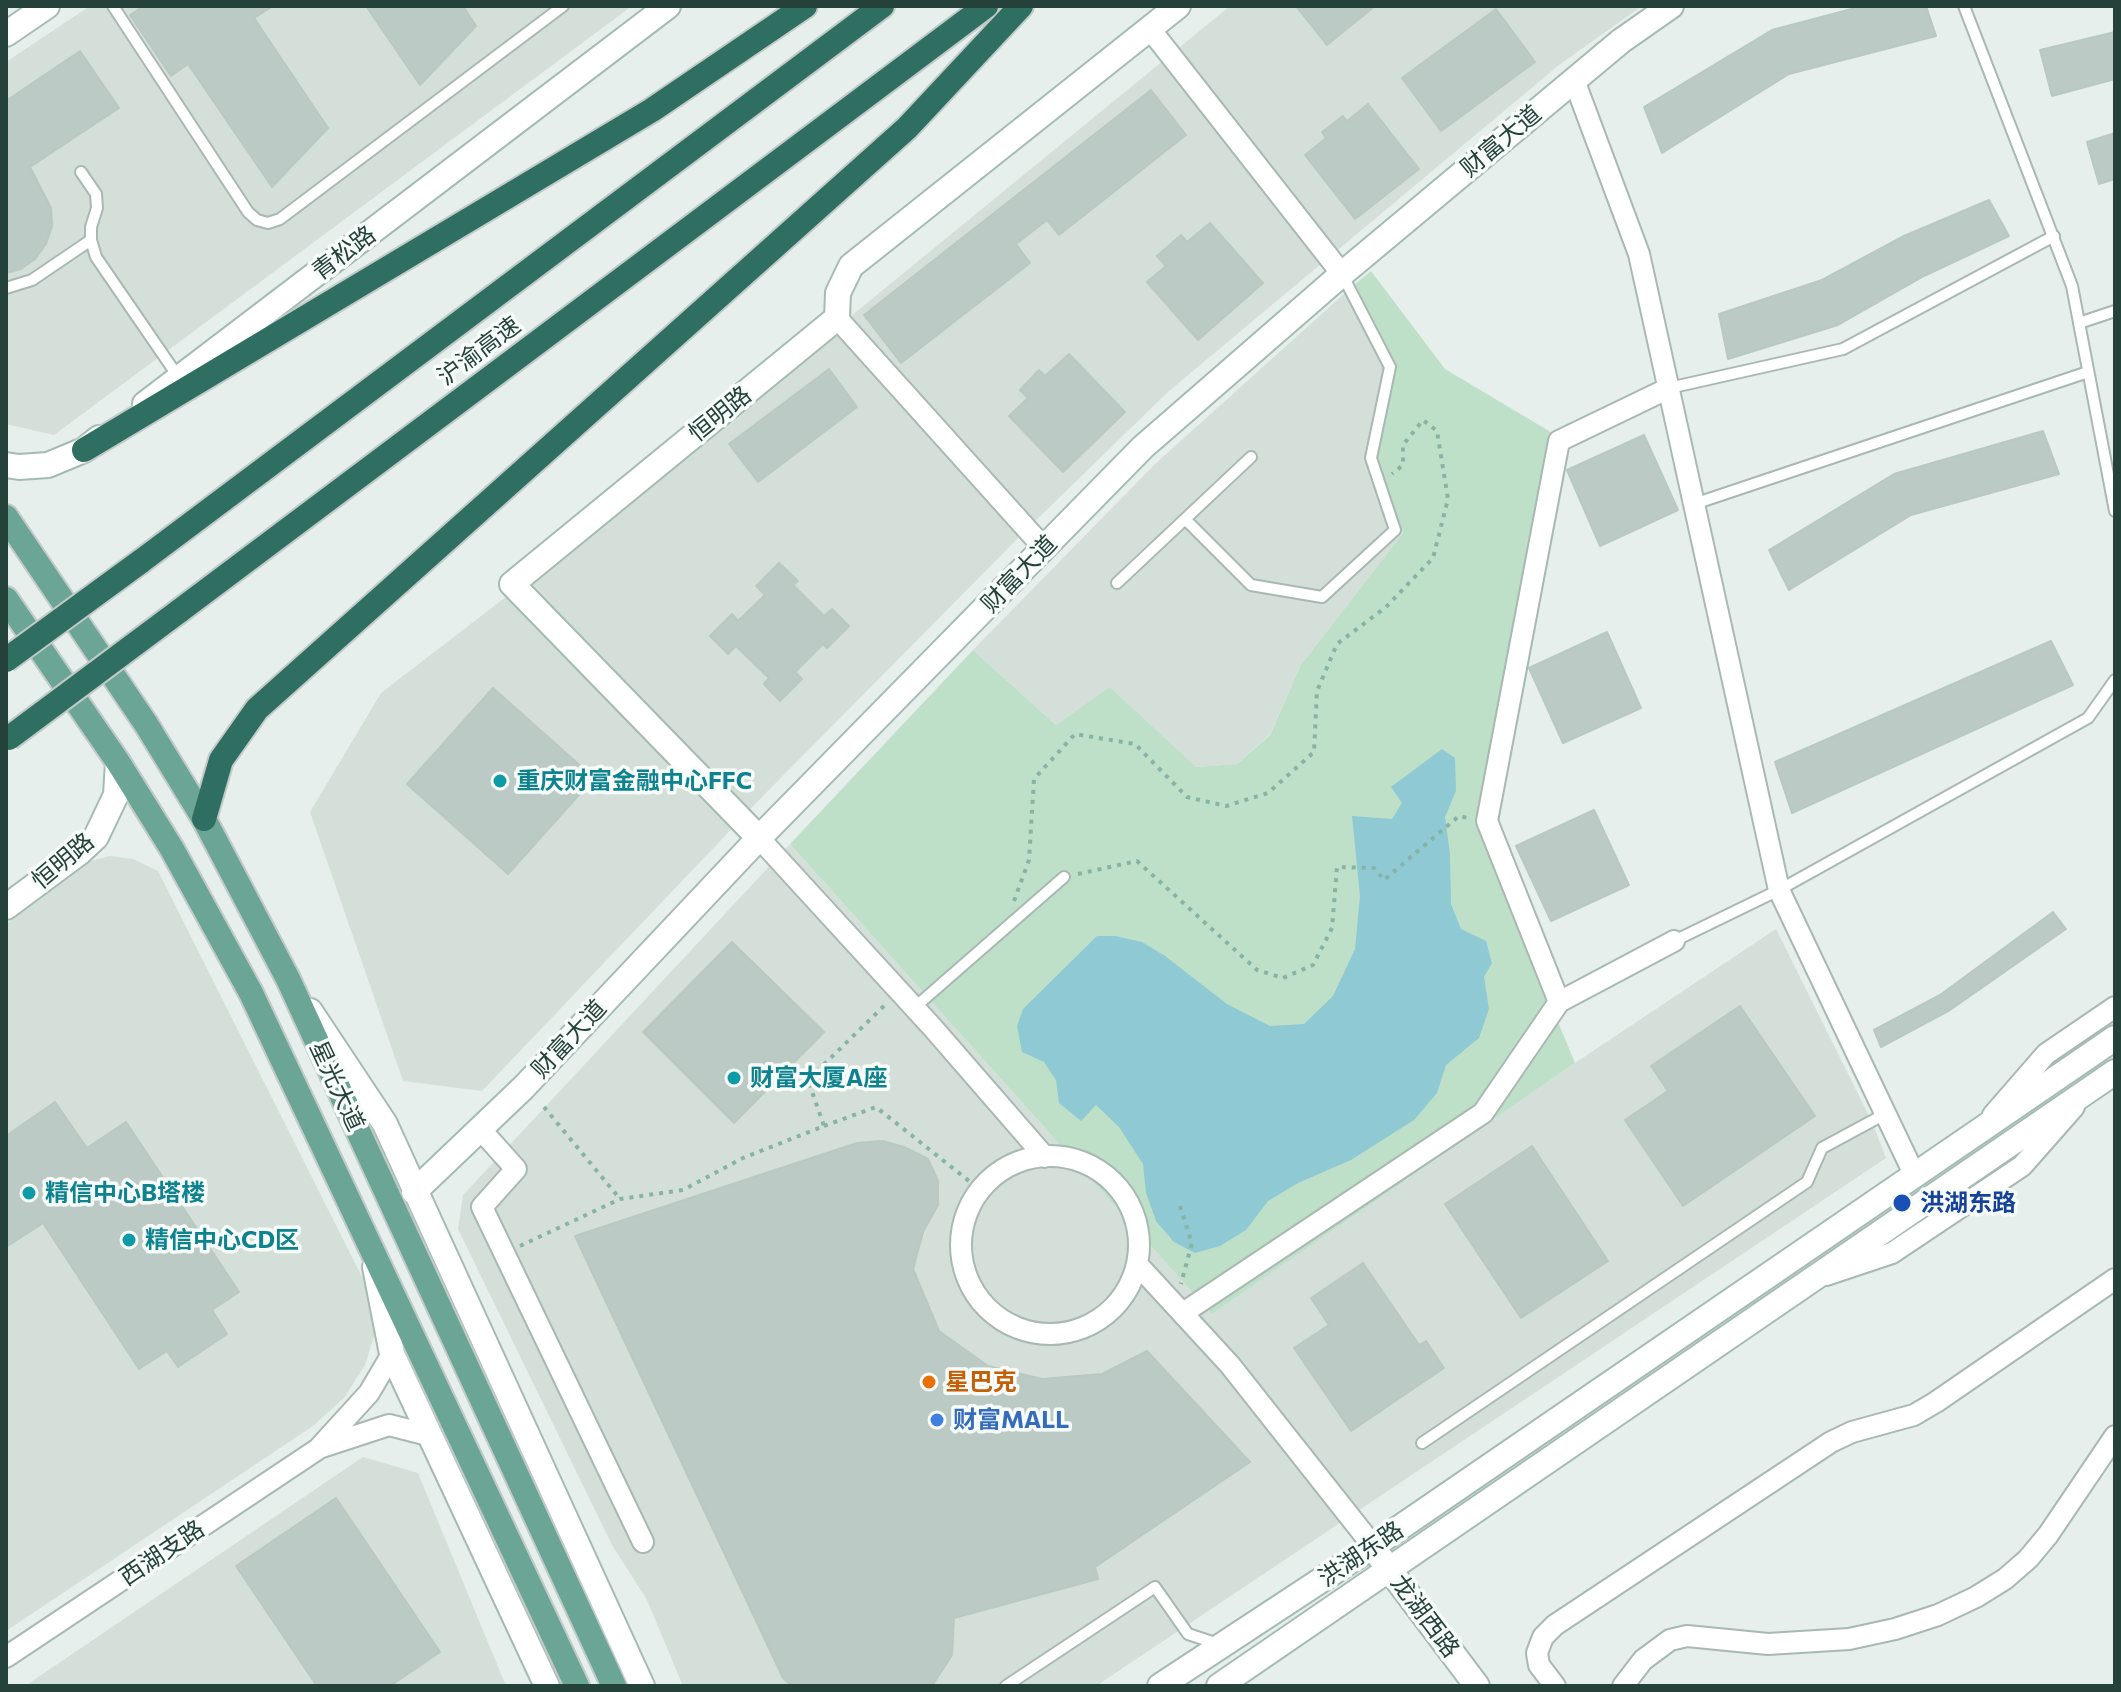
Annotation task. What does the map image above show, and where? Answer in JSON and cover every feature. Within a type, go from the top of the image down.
[{"type":"highway","points":[[84,450],[652,110],[805,6]]},
{"type":"highway","name":"沪渝高速","points":[[6,660],[882,6]]},
{"type":"highway","name":"沪渝高速","points":[[7,739],[986,6]]},
{"type":"highway","points":[[204,819],[221,760],[257,709],[907,128],[1021,6]]},
{"type":"main road","name":"星光大道","points":[[6,517],[146,724],[204,819],[288,979],[614,1686]]},
{"type":"main road","name":"星光大道","points":[[6,599],[118,762],[172,849],[251,993],[577,1686]]},
{"type":"street","points":[[6,34],[47,6]]},
{"type":"street","name":"青松路","points":[[6,465],[48,465],[84,450],[668,6]]},
{"type":"street","points":[[1044,548],[837,318],[838,293],[851,266],[1178,6]]},
{"type":"street","name":"财富大道","points":[[414,1192],[481,1130],[759,838],[1143,447],[1342,274],[1574,80],[1621,41],[1671,6]]},
{"type":"street","points":[[1150,29],[1342,274]]},
{"type":"street","points":[[1574,80],[1639,254],[1779,890],[1915,1176]]},
{"type":"street","name":"恒明路","points":[[759,838],[512,584],[837,318]]},
{"type":"street","points":[[1559,1002],[1487,821],[1559,441],[1669,388]]},
{"type":"street","name":"恒明路","points":[[6,907],[96,837],[116,795],[118,762]]},
{"type":"street","points":[[759,838],[933,1028],[1045,1157]]},
{"type":"street","points":[[1183,1313],[1483,1113],[1559,1002],[1674,941]]},
{"type":"street","points":[[288,979],[385,1124],[642,1686]]},
{"type":"street","points":[[1978,1132],[2046,1054],[2115,1007]]},
{"type":"street","name":"洪湖东路","points":[[1160,1686],[1373,1546],[2115,1038]]},
{"type":"street","name":"洪湖东路","points":[[1219,1686],[2115,1072]]},
{"type":"street","points":[[481,1130],[516,1169],[482,1207],[643,1542]]},
{"type":"street","points":[[1059,1156],[1088,1164],[1113,1181],[1130,1205],[1139,1234],[1137,1264],[1126,1292],[1106,1314],[1081,1329],[1052,1335],[1023,1331],[997,1318],[976,1298],[964,1272],[960,1243],[965,1215],[979,1189],[1001,1170],[1029,1158],[1045,1157],[1059,1156]]},
{"type":"street","points":[[370,1245],[392,1354],[547,1686]]},
{"type":"street","points":[[1137,1264],[1230,1365],[1373,1546]]},
{"type":"street","points":[[1555,1686],[1539,1665],[1537,1653],[1543,1637],[1555,1625],[1831,1442],[1852,1432],[1914,1415],[2115,1279]]},
{"type":"street","points":[[318,1449],[369,1393],[392,1354]]},
{"type":"street","points":[[318,1449],[389,1425],[432,1436]]},
{"type":"street","points":[[1623,1686],[1643,1660],[1670,1640],[1687,1636],[1768,1644],[1849,1639],[1910,1625],[1976,1597],[2005,1579],[2028,1559],[2048,1535],[2115,1436]]},
{"type":"street","name":"西湖支路","points":[[6,1657],[318,1449]]},
{"type":"street","name":"龙湖西路","points":[[1373,1546],[1477,1686]]},
{"type":"lane","points":[[113,6],[248,212],[257,220],[268,223],[280,219],[563,6]]},
{"type":"lane","points":[[1964,6],[2072,286],[2115,511]]},
{"type":"lane","points":[[81,172],[96,194],[97,208],[91,240],[96,257],[179,378]]},
{"type":"lane","points":[[1669,388],[1843,349],[2054,236]]},
{"type":"lane","points":[[6,288],[32,280],[91,240]]},
{"type":"lane","points":[[1185,519],[1251,585],[1322,597],[1395,530],[1371,458],[1390,367],[1342,274]]},
{"type":"lane","points":[[2079,323],[2115,311]]},
{"type":"lane","points":[[1694,504],[2088,372]]},
{"type":"lane","points":[[1117,583],[1251,457]]},
{"type":"lane","points":[[1674,941],[1779,890],[2088,718],[2115,680]]},
{"type":"lane","points":[[914,1008],[1064,877]]},
{"type":"lane","points":[[1422,1443],[1807,1182],[1822,1148],[1885,1114]]},
{"type":"lane","points":[[1006,1686],[1155,1587],[1188,1634],[1223,1645]]},
{"type":"path","points":[[1004,930],[1029,860],[1034,779],[1075,734],[1135,744],[1187,797],[1226,806],[1268,793],[1314,752],[1317,691],[1337,644],[1386,607],[1433,558],[1448,499],[1437,431],[1423,420],[1403,445],[1403,465],[1380,484]]},
{"type":"path","points":[[1064,877],[1137,861],[1257,970],[1283,978],[1313,965],[1332,928],[1337,867],[1374,868],[1384,880],[1459,816]]},
{"type":"path","points":[[824,1126],[808,1080],[900,992]]},
{"type":"path","points":[[544,1107],[620,1199]]},
{"type":"path","points":[[504,1254],[620,1199],[683,1190],[743,1158],[876,1107],[979,1189]]},
{"type":"path","points":[[1180,1206],[1192,1243],[1187,1261]]},
{"type":"shaded area","points":[[90,6],[632,6],[54,435],[6,424],[6,62]]},
{"type":"shaded area","points":[[1230,6],[1642,6],[1559,65],[1169,391],[1029,527],[762,797],[482,1091],[403,1081],[310,812],[381,693],[537,573]]},
{"type":"shaded area","points":[[1355,284],[1396,364],[1377,456],[1403,533],[1300,666],[1270,734],[1237,764],[1195,767],[1111,688],[1056,725],[973,650],[1155,464]]},
{"type":"shaded area","points":[[790,844],[1212,1314],[1575,1063],[1776,929],[1872,1122],[1886,1158],[1096,1686],[683,1686],[647,1600],[612,1545],[458,1229],[463,1195]]},
{"type":"shaded area","points":[[110,856],[133,859],[158,871],[371,1295],[376,1330],[365,1365],[344,1398],[313,1426],[6,1631],[6,924],[87,862]]},
{"type":"shaded area","points":[[363,1457],[418,1473],[506,1686],[25,1686]]},
{"type":"green space","points":[[1371,271],[1445,369],[1554,434],[1476,823],[1575,1063],[1212,1314],[790,844],[973,650],[1056,725],[1110,687],[1196,767],[1237,764],[1270,735],[1300,666],[1403,533],[1377,456],[1396,364],[1355,284]]},
{"type":"green space","points":[[2008,1156],[2012,1163],[1913,1230],[1908,1223]]},
{"type":"water","points":[[1442,749],[1455,758],[1456,791],[1445,817],[1450,854],[1451,904],[1461,929],[1486,941],[1492,963],[1484,977],[1489,1009],[1479,1038],[1446,1065],[1437,1093],[1414,1120],[1351,1160],[1298,1183],[1268,1201],[1246,1230],[1220,1246],[1195,1253],[1174,1242],[1156,1221],[1146,1193],[1143,1164],[1119,1127],[1096,1105],[1081,1121],[1059,1103],[1056,1080],[1044,1062],[1022,1052],[1017,1026],[1023,1009],[1097,936],[1115,936],[1142,942],[1227,1004],[1270,1026],[1304,1024],[1333,996],[1355,949],[1360,896],[1352,816],[1392,819],[1402,803],[1391,787]]},
{"type":"building","points":[[144,6],[273,6],[254,18],[328,128],[272,187],[188,64],[171,76],[130,15]]},
{"type":"building","points":[[366,6],[463,6],[476,26],[420,85]]},
{"type":"building","points":[[1296,6],[1375,6],[1327,45]]},
{"type":"building","points":[[1863,6],[1926,6],[1936,36],[1789,74],[1662,153],[1644,107],[1772,30]]},
{"type":"building","points":[[1496,9],[1535,62],[1441,131],[1402,78]]},
{"type":"building","points":[[2115,32],[2115,79],[2052,96],[2040,50]]},
{"type":"building","points":[[80,51],[119,108],[30,167],[51,208],[52,226],[46,244],[35,259],[21,269],[6,273],[6,101]]},
{"type":"building","points":[[1151,90],[1186,135],[1059,235],[1047,220],[1016,244],[1030,263],[901,363],[864,315]]},
{"type":"building","points":[[1368,104],[1419,169],[1355,219],[1305,155],[1326,138],[1322,132],[1343,116],[1347,121]]},
{"type":"building","points":[[2115,133],[2115,179],[2099,184],[2087,142]]},
{"type":"building","points":[[1989,200],[2009,236],[1924,276],[1838,325],[1728,359],[1719,314],[1822,280],[1904,236]]},
{"type":"building","points":[[1210,223],[1263,283],[1198,340],[1147,282],[1166,266],[1157,256],[1181,235],[1187,242]]},
{"type":"building","points":[[1069,354],[1125,412],[1063,472],[1009,416],[1028,398],[1020,390],[1039,370],[1045,376]]},
{"type":"building","points":[[829,369],[857,407],[758,482],[729,444]]},
{"type":"building","points":[[2043,431],[2059,474],[1911,515],[1789,590],[1769,550],[1894,474]]},
{"type":"building","points":[[1644,435],[1678,510],[1600,546],[1567,470]]},
{"type":"building","points":[[779,563],[798,581],[793,585],[824,616],[832,609],[849,626],[827,648],[823,644],[795,672],[802,679],[780,701],[764,684],[769,678],[736,646],[728,654],[710,636],[732,614],[738,621],[765,595],[756,586]]},
{"type":"building","points":[[1607,632],[1641,708],[1563,743],[1529,668]]},
{"type":"building","points":[[2051,641],[2073,685],[1792,813],[1775,762]]},
{"type":"building","name":"重庆财富金融中心FFC","points":[[493,688],[594,778],[508,874],[407,784]]},
{"type":"building","points":[[1594,810],[1629,885],[1551,921],[1516,846]]},
{"type":"building","points":[[2053,912],[2066,929],[1950,1010],[1881,1047],[1874,1030],[1940,995]]},
{"type":"building","name":"财富大厦A座","points":[[732,942],[824,1032],[734,1123],[643,1032]]},
{"type":"building","points":[[1740,1006],[1815,1116],[1683,1206],[1625,1120],[1668,1091],[1651,1066]]},
{"type":"building","name":"精信中心CD区","points":[[55,1102],[87,1148],[126,1122],[239,1292],[212,1310],[227,1334],[178,1367],[167,1351],[139,1369],[43,1223],[6,1247],[6,1136]]},
{"type":"building","name":"财富MALL","points":[[882,1141],[904,1147],[928,1159],[938,1181],[938,1205],[923,1232],[913,1269],[939,1331],[988,1366],[1042,1379],[1102,1374],[1147,1351],[1250,1462],[1095,1567],[1098,1579],[954,1618],[952,1655],[932,1686],[792,1686],[783,1678],[575,1236],[857,1143]]},
{"type":"building","points":[[1532,1146],[1608,1261],[1521,1318],[1445,1204]]},
{"type":"building","points":[[1363,1263],[1419,1345],[1426,1341],[1444,1368],[1351,1431],[1294,1348],[1329,1325],[1311,1298]]},
{"type":"building","points":[[336,1498],[440,1652],[390,1686],[317,1686],[236,1566]]},
{"type":"place","name":"重庆财富金融中心FFC","points":[[500,781]]},
{"type":"place","name":"财富大厦A座","points":[[734,1078]]},
{"type":"place","name":"精信中心B塔楼","points":[[29,1193]]},
{"type":"place","name":"洪湖东路","points":[[1902,1203]]},
{"type":"place","name":"精信中心CD区","points":[[129,1240]]},
{"type":"place","name":"星巴克","points":[[929,1382]]},
{"type":"place","name":"财富MALL","points":[[937,1420]]}]
